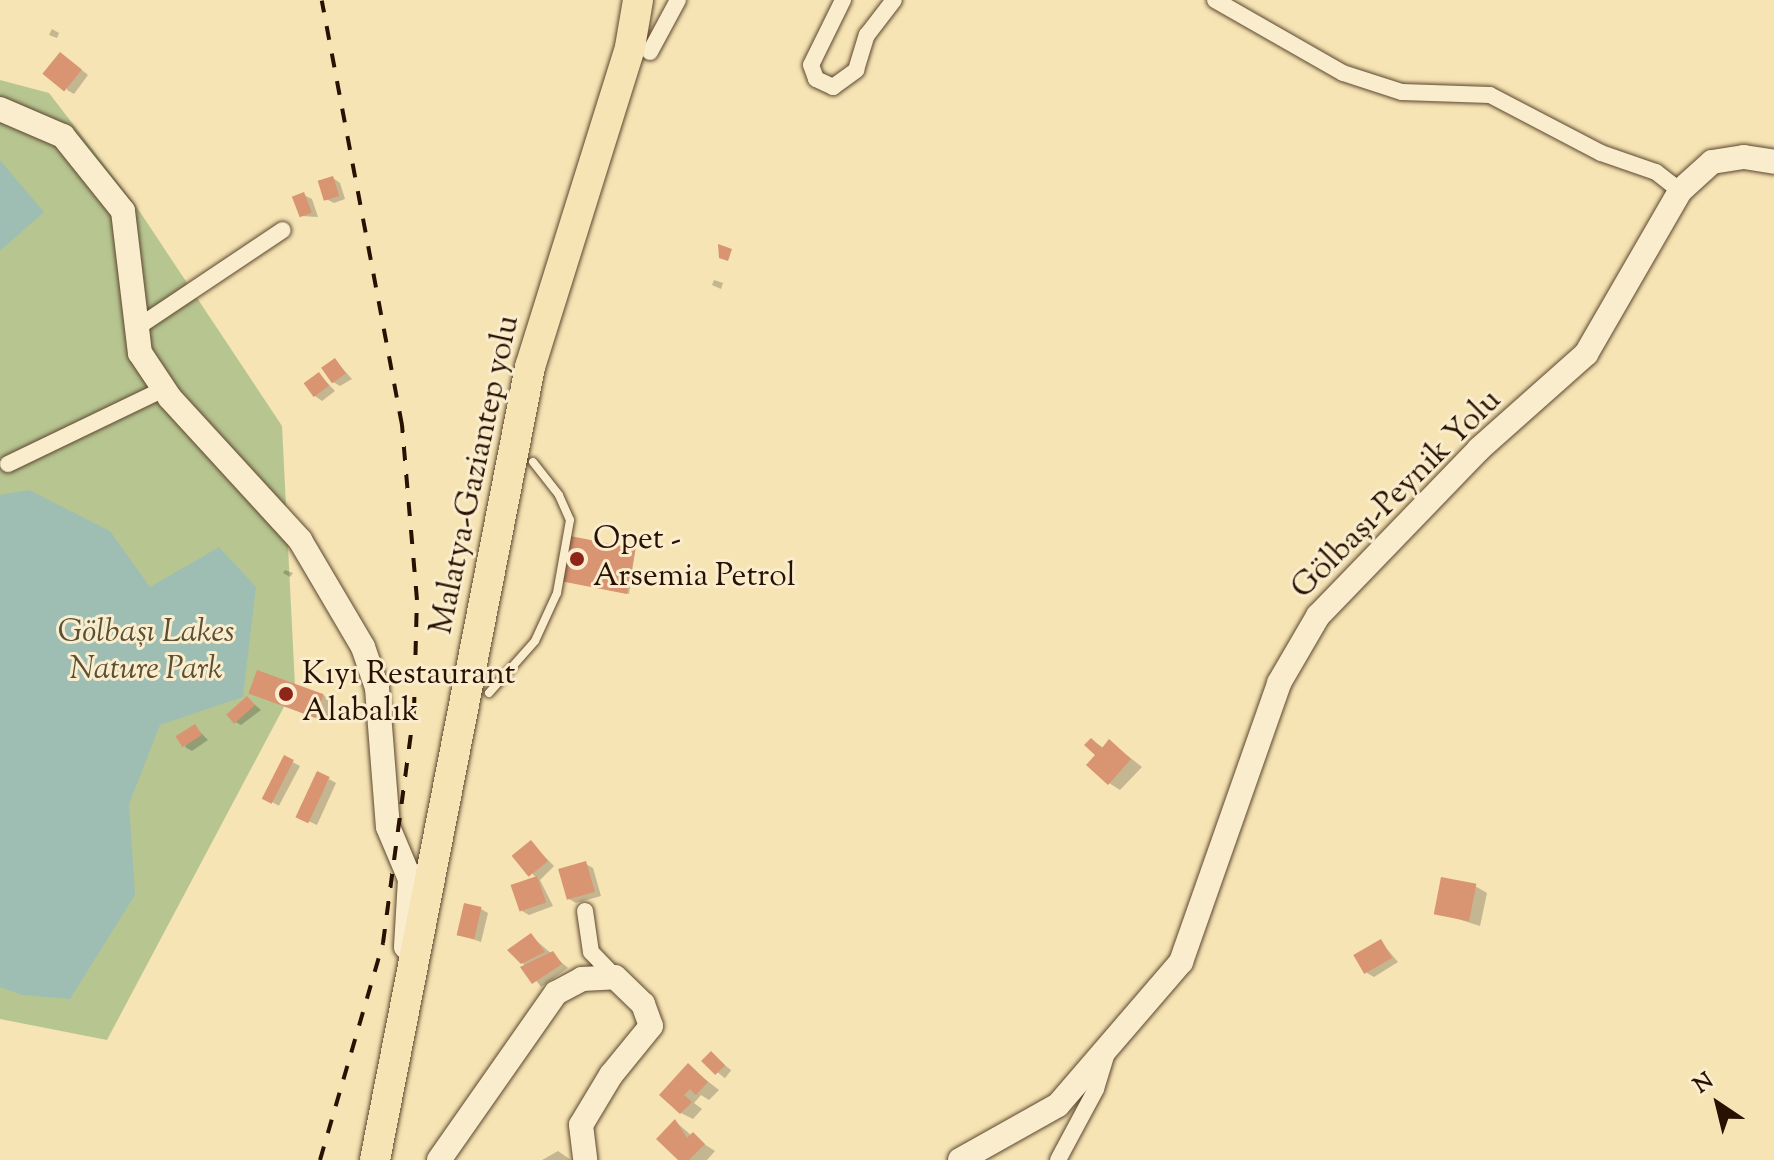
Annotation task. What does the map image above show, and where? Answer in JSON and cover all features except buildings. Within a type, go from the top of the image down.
[{"type":"highway","name":"Malatya-Gaziantep yolu","points":[[375,1160],[530,367],[630,47],[638,0]]},
{"type":"highway","name":"Malatya-Gaziantep yolu","points":[[396,1160],[550,372],[650,52],[658,0]]},
{"type":"street","points":[[650,52],[678,0]]},
{"type":"street","points":[[843,0],[811,65],[816,79],[833,87],[849,80],[867,35],[894,0]]},
{"type":"street","points":[[1215,0],[1343,73],[1402,92],[1490,95],[1601,153],[1656,172],[1680,191]]},
{"type":"street","points":[[0,109],[63,136],[123,211],[140,353],[164,389],[300,540],[363,647],[377,688],[388,827],[410,879],[405,1014]]},
{"type":"street","name":"Gölbaşı-Peynik Yolu","points":[[960,1160],[1058,1105],[1181,962],[1279,683],[1318,616],[1479,449],[1586,354],[1680,191],[1712,162],[1744,157],[1774,162]]},
{"type":"street","points":[[138,327],[283,230]]},
{"type":"street","points":[[8,464],[164,389]]},
{"type":"street","points":[[585,911],[591,952],[643,1004],[651,1026],[611,1075],[581,1125],[585,1160]]},
{"type":"street","points":[[439,1160],[556,993],[582,979],[615,977]]},
{"type":"street","points":[[1058,1160],[1096,1089],[1109,1046]]},
{"type":"lane","points":[[489,693],[535,641],[557,593],[570,520],[559,495],[533,462]]},
{"type":"green space","name":"Gölbaşı Lakes Nature Park","points":[[0,80],[49,93],[136,206],[282,426],[295,686],[107,1040],[0,1019]]},
{"type":"water","points":[[0,160],[44,212],[1,250],[0,250]]},
{"type":"water","points":[[29,490],[110,531],[150,587],[219,547],[256,587],[243,697],[160,725],[129,804],[135,895],[70,999],[22,995],[0,987],[0,495]]},
{"type":"railway","points":[[320,1160],[383,943],[414,711],[417,600],[402,425],[322,0]]},
{"type":"place","name":"Opet - Arsemia Petrol","points":[[577,559]]},
{"type":"place","name":"Kıyı Restaurant Alabalık","points":[[286,694]]}]
